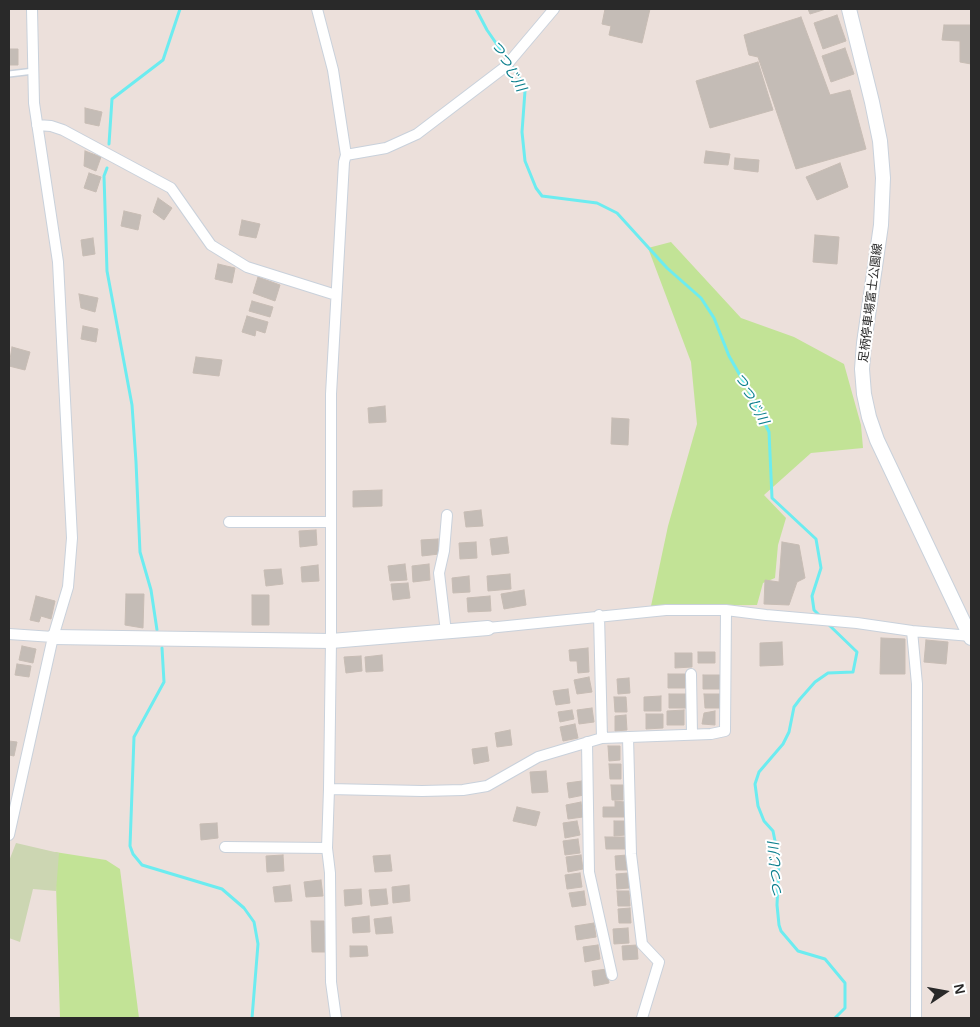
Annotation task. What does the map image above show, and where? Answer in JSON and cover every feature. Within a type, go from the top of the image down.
[{"type":"main road","name":"足柄停車場富士公園線","points":[[849,9],[880,141],[883,178],[881,225],[864,343],[862,369],[864,394],[877,440],[971,637]]},
{"type":"main road","points":[[53,637],[331,641],[488,628]]},
{"type":"street","points":[[9,835],[53,637],[68,587],[72,538],[58,262],[34,103],[32,9]]},
{"type":"street","points":[[317,9],[333,70],[346,155],[343,171],[331,394],[331,641],[329,789],[326,848],[330,873],[331,982],[336,1018]]},
{"type":"street","points":[[346,155],[386,148],[417,134],[505,67],[554,9]]},
{"type":"street","points":[[37,125],[51,126],[64,130],[172,188],[211,245],[247,267],[336,295]]},
{"type":"street","points":[[446,632],[439,574],[444,551],[447,515]]},
{"type":"street","points":[[230,522],[331,522]]},
{"type":"street","points":[[488,628],[599,615],[666,610],[726,610],[971,637]]},
{"type":"street","points":[[329,789],[463,790],[487,786],[538,757],[602,738],[711,734],[725,731],[726,610]]},
{"type":"street","points":[[599,615],[602,738]]},
{"type":"street","points":[[912,631],[917,684],[916,1018]]},
{"type":"street","points":[[9,634],[53,637]]},
{"type":"street","points":[[691,674],[692,734]]},
{"type":"street","points":[[628,737],[630,854],[642,944],[659,962],[642,1018]]},
{"type":"street","points":[[587,742],[589,872],[612,975]]},
{"type":"street","points":[[225,847],[326,848]]},
{"type":"lane","points":[[9,74],[34,72]]},
{"type":"green space","points":[[671,242],[741,318],[794,337],[844,364],[861,425],[863,448],[811,453],[764,495],[786,518],[778,545],[775,578],[763,583],[757,605],[651,606],[668,526],[697,424],[691,362],[648,248]]},
{"type":"green space","points":[[16,843],[59,853],[56,891],[33,889],[20,942],[9,938],[9,861]]},
{"type":"green space","points":[[55,852],[106,860],[120,869],[139,1018],[60,1018]]},
{"type":"building","points":[[605,9],[650,9],[642,43],[609,35],[611,26],[602,24]]},
{"type":"building","points":[[808,9],[826,9],[810,14]]},
{"type":"building","points":[[837,15],[846,41],[823,49],[814,23]]},
{"type":"building","points":[[801,17],[830,95],[850,90],[866,149],[796,169],[758,57],[749,55],[744,35]]},
{"type":"building","points":[[944,25],[971,25],[971,64],[960,62],[960,41],[942,40]]},
{"type":"building","points":[[845,48],[854,74],[831,82],[822,56]]},
{"type":"building","points":[[9,49],[18,49],[18,65],[9,65]]},
{"type":"building","points":[[758,62],[773,110],[710,128],[696,81]]},
{"type":"building","points":[[85,108],[102,112],[99,126],[85,123]]},
{"type":"building","points":[[85,151],[101,157],[96,171],[84,166]]},
{"type":"building","points":[[706,151],[730,154],[728,165],[704,163]]},
{"type":"building","points":[[735,158],[759,160],[758,172],[734,169]]},
{"type":"building","points":[[840,163],[848,187],[817,200],[806,177]]},
{"type":"building","points":[[89,173],[101,177],[96,192],[84,188]]},
{"type":"building","points":[[158,198],[172,208],[164,220],[153,212]]},
{"type":"building","points":[[124,211],[141,215],[138,230],[121,226]]},
{"type":"building","points":[[242,220],[260,224],[256,238],[239,235]]},
{"type":"building","points":[[815,235],[839,237],[837,264],[813,262]]},
{"type":"building","points":[[93,238],[95,254],[83,256],[81,240]]},
{"type":"building","points":[[218,264],[235,268],[232,283],[215,279]]},
{"type":"building","points":[[258,277],[280,285],[275,301],[253,293]]},
{"type":"building","points":[[79,294],[98,298],[95,312],[81,308]]},
{"type":"building","points":[[252,301],[273,307],[270,317],[249,311]]},
{"type":"building","points":[[247,316],[268,322],[265,333],[256,330],[255,336],[242,332]]},
{"type":"building","points":[[83,326],[98,329],[96,342],[81,339]]},
{"type":"building","points":[[12,347],[30,352],[25,370],[9,366]]},
{"type":"building","points":[[196,357],[222,360],[219,376],[193,373]]},
{"type":"building","points":[[385,406],[386,422],[369,423],[368,408]]},
{"type":"building","points":[[612,418],[629,419],[628,445],[611,444]]},
{"type":"building","points":[[382,490],[382,506],[353,507],[353,491]]},
{"type":"building","points":[[481,510],[483,526],[466,527],[464,512]]},
{"type":"building","points":[[316,530],[317,545],[300,547],[299,531]]},
{"type":"building","points":[[507,537],[509,553],[492,555],[490,539]]},
{"type":"building","points":[[438,539],[439,554],[422,556],[421,540]]},
{"type":"building","points":[[476,542],[477,558],[460,559],[459,543]]},
{"type":"building","points":[[782,542],[799,545],[805,578],[797,582],[789,605],[764,604],[765,580],[779,582]]},
{"type":"building","points":[[405,564],[407,580],[390,581],[388,566]]},
{"type":"building","points":[[429,564],[430,580],[413,582],[412,566]]},
{"type":"building","points":[[318,565],[319,581],[302,582],[301,567]]},
{"type":"building","points":[[281,569],[283,584],[266,586],[264,570]]},
{"type":"building","points":[[510,574],[511,589],[488,591],[487,576]]},
{"type":"building","points":[[469,576],[470,592],[453,593],[452,578]]},
{"type":"building","points":[[408,583],[410,598],[393,600],[391,584]]},
{"type":"building","points":[[524,590],[526,605],[504,609],[501,594]]},
{"type":"building","points":[[126,594],[144,594],[143,628],[125,625]]},
{"type":"building","points":[[252,595],[269,595],[269,625],[252,625]]},
{"type":"building","points":[[36,596],[55,601],[51,619],[41,616],[39,622],[30,620]]},
{"type":"building","points":[[490,596],[491,611],[468,612],[467,598]]},
{"type":"building","points":[[881,638],[905,639],[905,674],[880,674]]},
{"type":"building","points":[[926,640],[948,642],[946,664],[924,662]]},
{"type":"building","points":[[782,642],[783,665],[760,666],[760,643]]},
{"type":"building","points":[[22,646],[36,649],[33,663],[19,660]]},
{"type":"building","points":[[588,648],[589,672],[578,673],[577,661],[570,661],[569,650]]},
{"type":"building","points":[[698,652],[715,652],[715,663],[698,663]]},
{"type":"building","points":[[675,653],[692,653],[692,667],[675,668]]},
{"type":"building","points":[[382,655],[383,671],[366,672],[365,657]]},
{"type":"building","points":[[361,656],[362,671],[346,673],[344,657]]},
{"type":"building","points":[[17,664],[31,666],[29,677],[15,675]]},
{"type":"building","points":[[668,674],[685,674],[685,688],[668,688]]},
{"type":"building","points":[[703,675],[720,675],[720,689],[703,689]]},
{"type":"building","points":[[589,677],[592,692],[577,694],[574,680]]},
{"type":"building","points":[[629,678],[630,693],[618,694],[617,679]]},
{"type":"building","points":[[568,689],[570,703],[556,705],[553,691]]},
{"type":"building","points":[[669,694],[686,694],[686,708],[669,708]]},
{"type":"building","points":[[704,694],[721,694],[721,708],[705,708]]},
{"type":"building","points":[[661,696],[661,711],[644,711],[644,697]]},
{"type":"building","points":[[614,697],[626,697],[627,712],[615,712]]},
{"type":"building","points":[[592,708],[594,722],[579,724],[577,710]]},
{"type":"building","points":[[572,710],[574,719],[560,722],[558,712]]},
{"type":"building","points":[[684,710],[684,725],[667,725],[667,711]]},
{"type":"building","points":[[715,711],[715,725],[702,724],[704,713]]},
{"type":"building","points":[[646,714],[663,714],[663,728],[646,729]]},
{"type":"building","points":[[626,715],[627,730],[615,731],[615,716]]},
{"type":"building","points":[[575,724],[578,738],[563,741],[560,727]]},
{"type":"building","points":[[510,730],[512,745],[497,747],[495,733]]},
{"type":"building","points":[[9,741],[17,742],[14,756],[9,755]]},
{"type":"building","points":[[608,746],[620,746],[620,760],[609,761]]},
{"type":"building","points":[[487,747],[489,761],[474,764],[472,749]]},
{"type":"building","points":[[609,764],[621,764],[621,779],[610,779]]},
{"type":"building","points":[[546,771],[548,792],[532,793],[530,772]]},
{"type":"building","points":[[582,781],[584,795],[569,798],[567,783]]},
{"type":"building","points":[[611,785],[623,785],[623,800],[612,800]]},
{"type":"building","points":[[615,801],[625,802],[625,817],[603,817],[603,807],[615,807]]},
{"type":"building","points":[[581,802],[583,817],[568,819],[566,805]]},
{"type":"building","points":[[517,807],[540,812],[536,826],[513,821]]},
{"type":"building","points":[[577,821],[580,835],[565,838],[563,823]]},
{"type":"building","points":[[614,821],[626,821],[626,835],[614,836]]},
{"type":"building","points":[[217,823],[218,838],[201,840],[200,824]]},
{"type":"building","points":[[605,837],[627,837],[627,849],[606,849]]},
{"type":"building","points":[[578,839],[580,853],[565,855],[563,841]]},
{"type":"building","points":[[283,855],[284,871],[267,872],[266,856]]},
{"type":"building","points":[[390,855],[392,871],[375,872],[373,856]]},
{"type":"building","points":[[581,855],[583,869],[568,872],[566,857]]},
{"type":"building","points":[[627,855],[628,870],[616,870],[615,856]]},
{"type":"building","points":[[580,873],[582,887],[567,889],[565,875]]},
{"type":"building","points":[[628,873],[629,888],[617,889],[616,874]]},
{"type":"building","points":[[321,880],[323,896],[306,897],[304,882]]},
{"type":"building","points":[[290,885],[292,901],[275,902],[273,887]]},
{"type":"building","points":[[409,885],[410,901],[393,903],[392,887]]},
{"type":"building","points":[[361,889],[362,904],[345,906],[344,890]]},
{"type":"building","points":[[386,889],[388,904],[371,906],[369,890]]},
{"type":"building","points":[[584,891],[586,905],[572,907],[569,893]]},
{"type":"building","points":[[617,891],[629,891],[630,906],[618,906]]},
{"type":"building","points":[[630,908],[631,923],[619,923],[618,909]]},
{"type":"building","points":[[369,916],[370,932],[353,933],[352,918]]},
{"type":"building","points":[[391,917],[393,933],[376,934],[374,919]]},
{"type":"building","points":[[311,921],[324,921],[325,952],[312,952]]},
{"type":"building","points":[[594,923],[596,937],[577,940],[575,926]]},
{"type":"building","points":[[628,928],[629,943],[614,944],[613,929]]},
{"type":"building","points":[[598,945],[600,959],[585,962],[583,947]]},
{"type":"building","points":[[637,945],[638,959],[623,960],[622,946]]},
{"type":"building","points":[[350,946],[367,946],[368,956],[350,957]]},
{"type":"building","points":[[607,969],[609,983],[594,986],[592,971]]},
{"type":"waterway","points":[[109,144],[112,99],[163,60],[180,9]]},
{"type":"waterway","name":"つつじ川","points":[[476,9],[487,30],[518,75],[525,91],[522,132],[525,161],[536,188],[542,196],[597,203],[617,213],[667,268],[701,298],[714,318],[729,356],[769,432],[772,498],[816,539],[821,568],[812,596],[814,610],[822,618]]},
{"type":"waterway","points":[[107,168],[104,176],[107,271],[132,405],[140,552],[151,590],[157,630]]},
{"type":"waterway","name":"つつじ川","points":[[828,624],[857,652],[853,672],[828,673],[815,682],[800,699],[794,707],[789,732],[783,744],[759,772],[755,784],[758,806],[764,821],[773,831],[779,861],[777,905],[781,931],[798,951],[825,959],[845,983],[845,1008],[835,1018]]},
{"type":"waterway","points":[[162,648],[164,682],[134,737],[130,846],[133,854],[142,865],[222,889],[244,908],[254,922],[258,944],[252,1018]]}]
